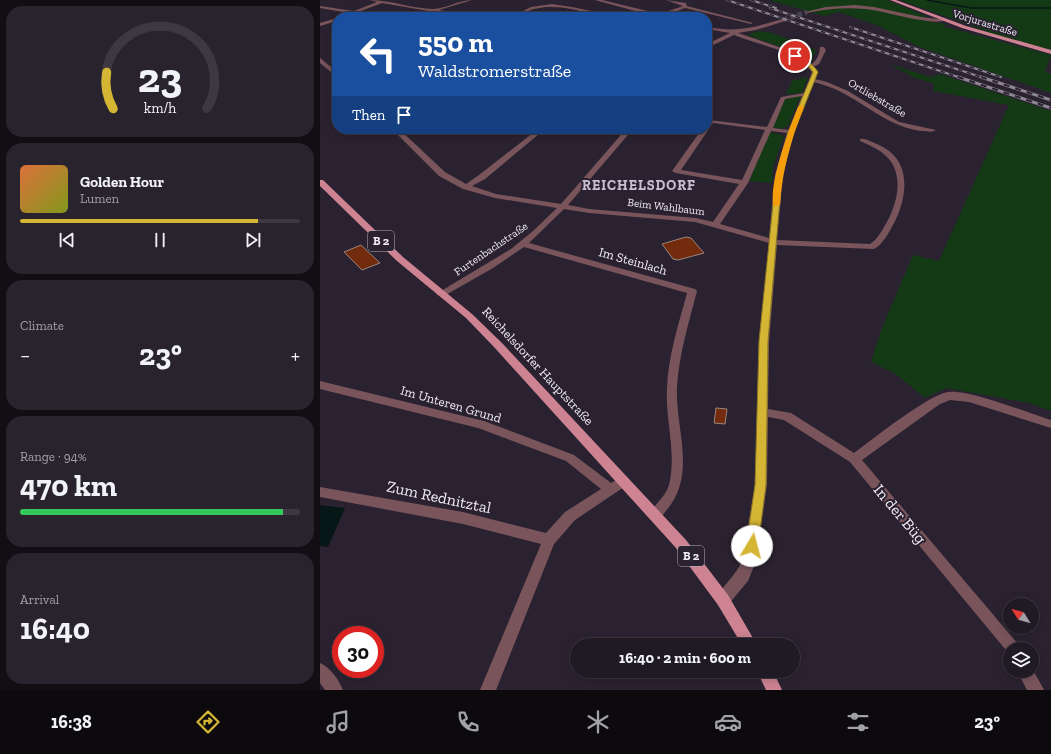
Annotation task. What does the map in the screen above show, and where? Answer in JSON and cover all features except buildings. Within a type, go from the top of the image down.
[{"type":"main road","name":"Vorjurastraße","points":[[892,0],[993,37],[1051,52]]},
{"type":"main road","name":"Reichelsdorfer Hauptstraße","points":[[320,182],[369,230],[484,330],[655,515],[697,564],[723,600],[746,638]]},
{"type":"main road","points":[[768,678],[774,690]]},
{"type":"street","points":[[372,0],[442,12]]},
{"type":"street","points":[[388,2],[398,0]]},
{"type":"street","points":[[434,11],[470,0]]},
{"type":"street","points":[[598,0],[642,12]]},
{"type":"street","points":[[668,0],[684,4],[685,7],[705,12]]},
{"type":"street","points":[[321,7],[354,12],[381,2]]},
{"type":"street","points":[[520,12],[526,7],[548,2],[590,12]]},
{"type":"street","points":[[807,12],[827,8],[854,6],[883,10],[924,20],[944,20]]},
{"type":"street","points":[[669,12],[685,7]]},
{"type":"street","points":[[712,14],[750,23]]},
{"type":"street","points":[[712,44],[734,33],[783,20]]},
{"type":"street","points":[[320,25],[332,21]]},
{"type":"street","points":[[712,29],[734,33],[778,48],[811,66],[815,72],[791,132],[779,175],[764,341],[761,485],[750,562],[743,576],[723,600]]},
{"type":"street","points":[[811,66],[817,62],[823,50],[822,48]]},
{"type":"street","points":[[320,60],[332,71]]},
{"type":"street","name":"Ortliebstraße","points":[[812,80],[839,87],[896,123],[913,129],[933,130]]},
{"type":"street","points":[[715,225],[744,183],[783,98],[806,94]]},
{"type":"street","points":[[712,121],[791,132]]},
{"type":"street","name":"Beim Wahlbaum","points":[[400,134],[434,168],[466,187],[495,196],[589,211],[696,220],[773,242],[863,247],[876,245],[893,218],[902,192],[902,177],[897,165],[889,155],[877,146],[862,140]]},
{"type":"street","points":[[466,187],[482,177],[536,134]]},
{"type":"street","name":"Furtenbachstraße","points":[[441,294],[522,244],[536,233],[562,207],[626,134]]},
{"type":"street","points":[[702,134],[676,172],[744,183]]},
{"type":"street","name":"Im Steinlach","points":[[522,244],[692,291],[681,336],[672,388],[679,464],[674,491],[669,501],[655,515]]},
{"type":"street","name":"Im Unteren Grund","points":[[320,385],[480,424],[570,458],[610,489]]},
{"type":"street","points":[[854,459],[936,401],[949,396],[969,398],[1051,424]]},
{"type":"street","name":"In der Büg","points":[[763,412],[787,416],[854,459],[1007,642]]},
{"type":"street","points":[[488,690],[549,540],[570,516],[623,480]]},
{"type":"street","name":"Zum Rednitztal","points":[[320,492],[463,518],[549,540]]},
{"type":"street","points":[[320,671],[335,690]]},
{"type":"street","points":[[1029,678],[1036,690]]},
{"type":"green space","points":[[769,0],[887,0],[928,17],[922,18],[899,15],[925,21],[948,24],[942,26],[1051,55],[1045,72],[1051,74],[1051,93],[917,46],[879,26],[839,12],[824,16]]},
{"type":"green space","points":[[900,0],[1051,0],[1051,50],[991,33]]},
{"type":"green space","points":[[758,31],[772,33],[798,42],[781,47],[747,35]]},
{"type":"green space","points":[[798,43],[816,50],[812,60],[785,48]]},
{"type":"green space","points":[[889,64],[931,77],[939,74],[1051,111],[1051,411],[1029,403],[946,388],[925,398],[897,375],[871,362],[881,330],[913,255],[939,261],[1009,105],[933,91],[934,84],[913,77]]},
{"type":"green space","points":[[808,77],[802,93],[786,94],[792,81]]},
{"type":"green space","points":[[801,95],[788,126],[782,129],[772,127],[785,99]]},
{"type":"green space","points":[[770,132],[784,136],[773,167],[772,183],[749,181]]},
{"type":"shaded area","points":[[320,505],[345,508],[328,547],[320,546]]},
{"type":"waterway","points":[[927,0],[971,8],[1051,8]]},
{"type":"tunnel","points":[[783,20],[807,12]]},
{"type":"railway","points":[[727,0],[1051,108]]},
{"type":"railway","points":[[751,0],[776,8]]},
{"type":"railway","points":[[770,8],[984,78]]},
{"type":"railway","points":[[850,27],[1001,77]]},
{"type":"railway","points":[[981,77],[1051,100]]},
{"type":"slow traffic","points":[[776,205],[779,175],[791,132],[801,107]]},
{"type":"district","name":"REICHELSDORF","points":[[639,185]]},
{"type":"route","points":[[752,546],[761,485],[764,341],[779,175],[791,132],[815,72],[811,66],[795,56]]}]
